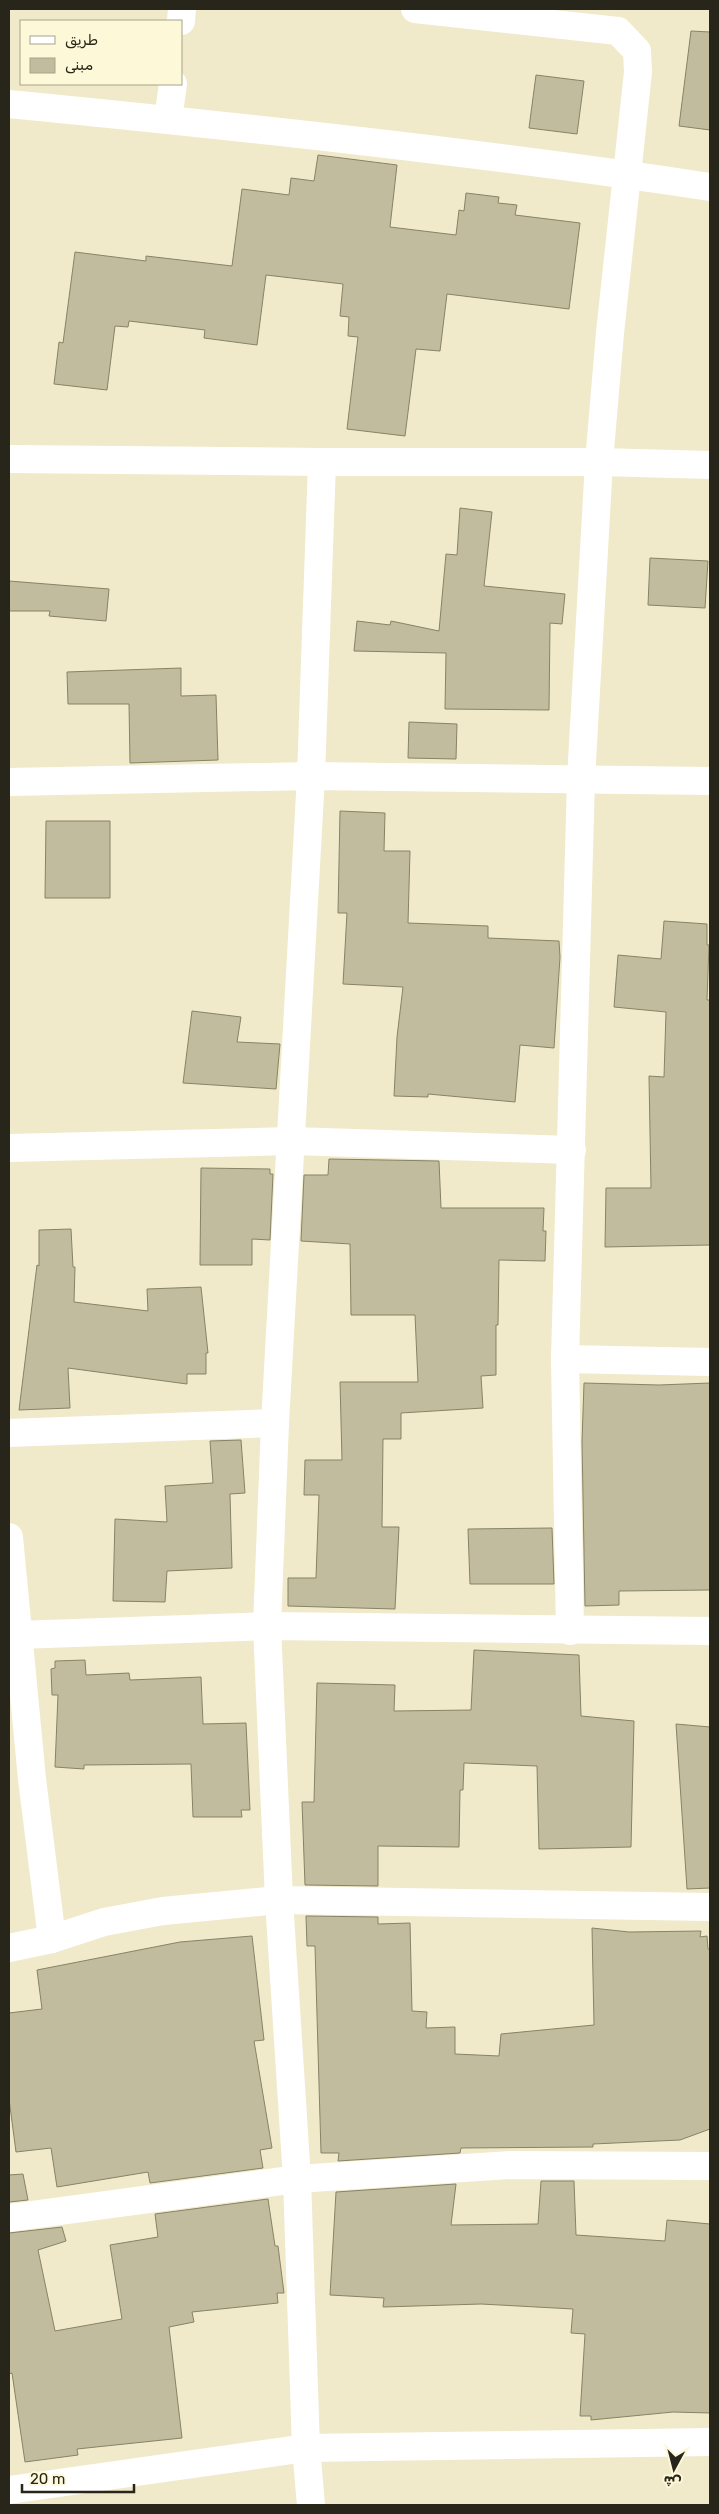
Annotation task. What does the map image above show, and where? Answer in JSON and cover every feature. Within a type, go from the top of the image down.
[{"type":"street","points":[[415,9],[618,31],[637,51],[638,72],[610,332],[600,462],[581,779],[565,1359],[570,1631]]},
{"type":"street","points":[[168,119],[172,85]]},
{"type":"street","points":[[9,104],[168,119],[627,174],[710,187]]},
{"type":"street","points":[[9,459],[600,462],[710,465]]},
{"type":"street","points":[[311,2505],[306,2448],[297,2179],[279,1900],[267,1626],[275,1423],[311,776],[322,462]]},
{"type":"street","points":[[9,782],[311,776],[710,781]]},
{"type":"street","points":[[9,1148],[292,1141],[572,1150]]},
{"type":"street","points":[[565,1359],[710,1362]]},
{"type":"street","points":[[9,1433],[275,1423]]},
{"type":"street","points":[[9,1537],[18,1635],[20,1780],[52,1940]]},
{"type":"street","points":[[18,1635],[267,1626],[570,1631],[710,1631]]},
{"type":"street","points":[[9,1948],[52,1940],[104,1922],[163,1911],[279,1900],[710,1906]]},
{"type":"street","points":[[9,2218],[297,2179],[512,2165],[710,2166]]},
{"type":"street","points":[[9,2490],[306,2448],[710,2442]]},
{"type":"building","points":[[691,31],[710,32],[710,130],[679,126]]},
{"type":"building","points":[[536,75],[584,81],[577,134],[529,128]]},
{"type":"building","points":[[318,155],[397,165],[390,227],[456,235],[459,210],[464,211],[466,193],[499,197],[498,203],[517,205],[515,215],[580,223],[569,309],[447,294],[440,351],[416,349],[405,436],[347,429],[358,337],[348,336],[349,317],[340,316],[343,284],[266,275],[257,345],[204,338],[205,330],[129,321],[128,327],[115,326],[107,390],[54,384],[59,342],[63,343],[75,252],[146,261],[146,256],[232,266],[242,189],[289,195],[291,178],[314,181]]},
{"type":"building","points":[[460,508],[492,512],[484,586],[565,594],[562,624],[550,623],[549,710],[445,709],[446,653],[354,651],[357,621],[390,625],[391,621],[439,631],[446,554],[457,555]]},
{"type":"building","points":[[650,558],[708,561],[705,608],[648,605]]},
{"type":"building","points":[[9,581],[109,589],[106,621],[49,616],[50,611],[9,611]]},
{"type":"building","points":[[181,668],[181,696],[216,695],[218,760],[130,763],[129,704],[68,704],[67,672]]},
{"type":"building","points":[[409,722],[457,724],[456,759],[408,758]]},
{"type":"building","points":[[340,811],[385,813],[384,851],[410,851],[408,923],[488,926],[488,938],[559,941],[560,957],[554,1048],[520,1045],[515,1102],[428,1094],[428,1097],[394,1096],[397,1037],[403,987],[343,984],[347,913],[338,913]]},
{"type":"building","points":[[46,821],[110,821],[110,898],[45,898]]},
{"type":"building","points":[[664,921],[707,924],[707,945],[709,945],[707,1000],[710,1000],[710,1245],[605,1247],[606,1188],[651,1188],[649,1076],[664,1077],[666,1012],[614,1007],[618,955],[661,959]]},
{"type":"building","points":[[192,1011],[241,1017],[237,1042],[280,1044],[276,1089],[183,1083]]},
{"type":"building","points":[[329,1159],[439,1161],[441,1208],[544,1208],[543,1231],[546,1231],[545,1261],[499,1260],[496,1375],[481,1376],[483,1408],[401,1413],[401,1439],[383,1439],[382,1527],[399,1527],[395,1609],[288,1606],[288,1578],[316,1578],[319,1495],[304,1495],[305,1460],[342,1460],[340,1382],[418,1382],[415,1315],[351,1315],[350,1244],[301,1241],[304,1175],[328,1175]]},
{"type":"building","points":[[201,1168],[270,1169],[270,1174],[273,1174],[270,1240],[252,1239],[252,1265],[200,1265]]},
{"type":"building","points":[[71,1229],[73,1267],[75,1267],[74,1302],[148,1311],[147,1289],[201,1287],[208,1353],[206,1353],[206,1374],[187,1374],[187,1384],[68,1368],[70,1408],[19,1410],[37,1265],[39,1266],[39,1230]]},
{"type":"building","points":[[584,1383],[659,1385],[710,1383],[710,1590],[619,1591],[619,1605],[585,1606],[582,1442]]},
{"type":"building","points":[[241,1440],[245,1493],[230,1494],[232,1568],[167,1571],[165,1602],[113,1601],[115,1519],[167,1522],[165,1486],[213,1483],[210,1441]]},
{"type":"building","points":[[552,1528],[554,1584],[470,1584],[468,1529]]},
{"type":"building","points":[[474,1650],[579,1655],[581,1716],[634,1721],[631,1847],[539,1849],[537,1766],[464,1763],[463,1790],[460,1790],[459,1847],[378,1846],[378,1886],[305,1885],[302,1802],[314,1802],[317,1683],[395,1685],[394,1711],[471,1710]]},
{"type":"building","points":[[85,1660],[86,1675],[129,1673],[130,1680],[201,1677],[203,1724],[246,1723],[250,1810],[241,1810],[242,1817],[193,1817],[191,1764],[84,1765],[84,1769],[55,1767],[58,1695],[52,1695],[51,1669],[55,1668],[55,1661]]},
{"type":"building","points":[[676,1724],[710,1727],[710,1888],[687,1889]]},
{"type":"building","points":[[306,1916],[378,1917],[378,1924],[410,1923],[412,2011],[427,2012],[426,2028],[455,2027],[455,2054],[499,2056],[501,2034],[594,2025],[592,1928],[629,1932],[701,1931],[700,1937],[707,1936],[708,1949],[710,1950],[710,2129],[680,2140],[593,2144],[593,2147],[461,2148],[460,2153],[338,2161],[339,2153],[321,2153],[315,1946],[307,1946]]},
{"type":"building","points":[[252,1936],[264,2040],[254,2041],[272,2148],[260,2150],[263,2168],[150,2183],[148,2172],[57,2187],[51,2148],[16,2152],[9,2099],[9,2013],[42,2009],[37,1970],[180,1942]]},
{"type":"building","points":[[23,2174],[28,2200],[9,2202],[9,2175]]},
{"type":"building","points":[[541,2181],[574,2181],[576,2235],[665,2241],[667,2220],[710,2224],[710,2413],[673,2412],[591,2420],[591,2416],[580,2416],[585,2334],[571,2333],[573,2309],[481,2304],[383,2307],[384,2298],[330,2295],[336,2192],[456,2184],[451,2225],[538,2224]]},
{"type":"building","points":[[268,2199],[275,2246],[278,2246],[284,2293],[277,2293],[278,2303],[192,2312],[194,2322],[169,2327],[182,2438],[77,2449],[78,2455],[25,2462],[12,2373],[9,2374],[9,2233],[62,2227],[66,2241],[38,2250],[55,2331],[122,2319],[110,2245],[158,2237],[155,2214]]}]
